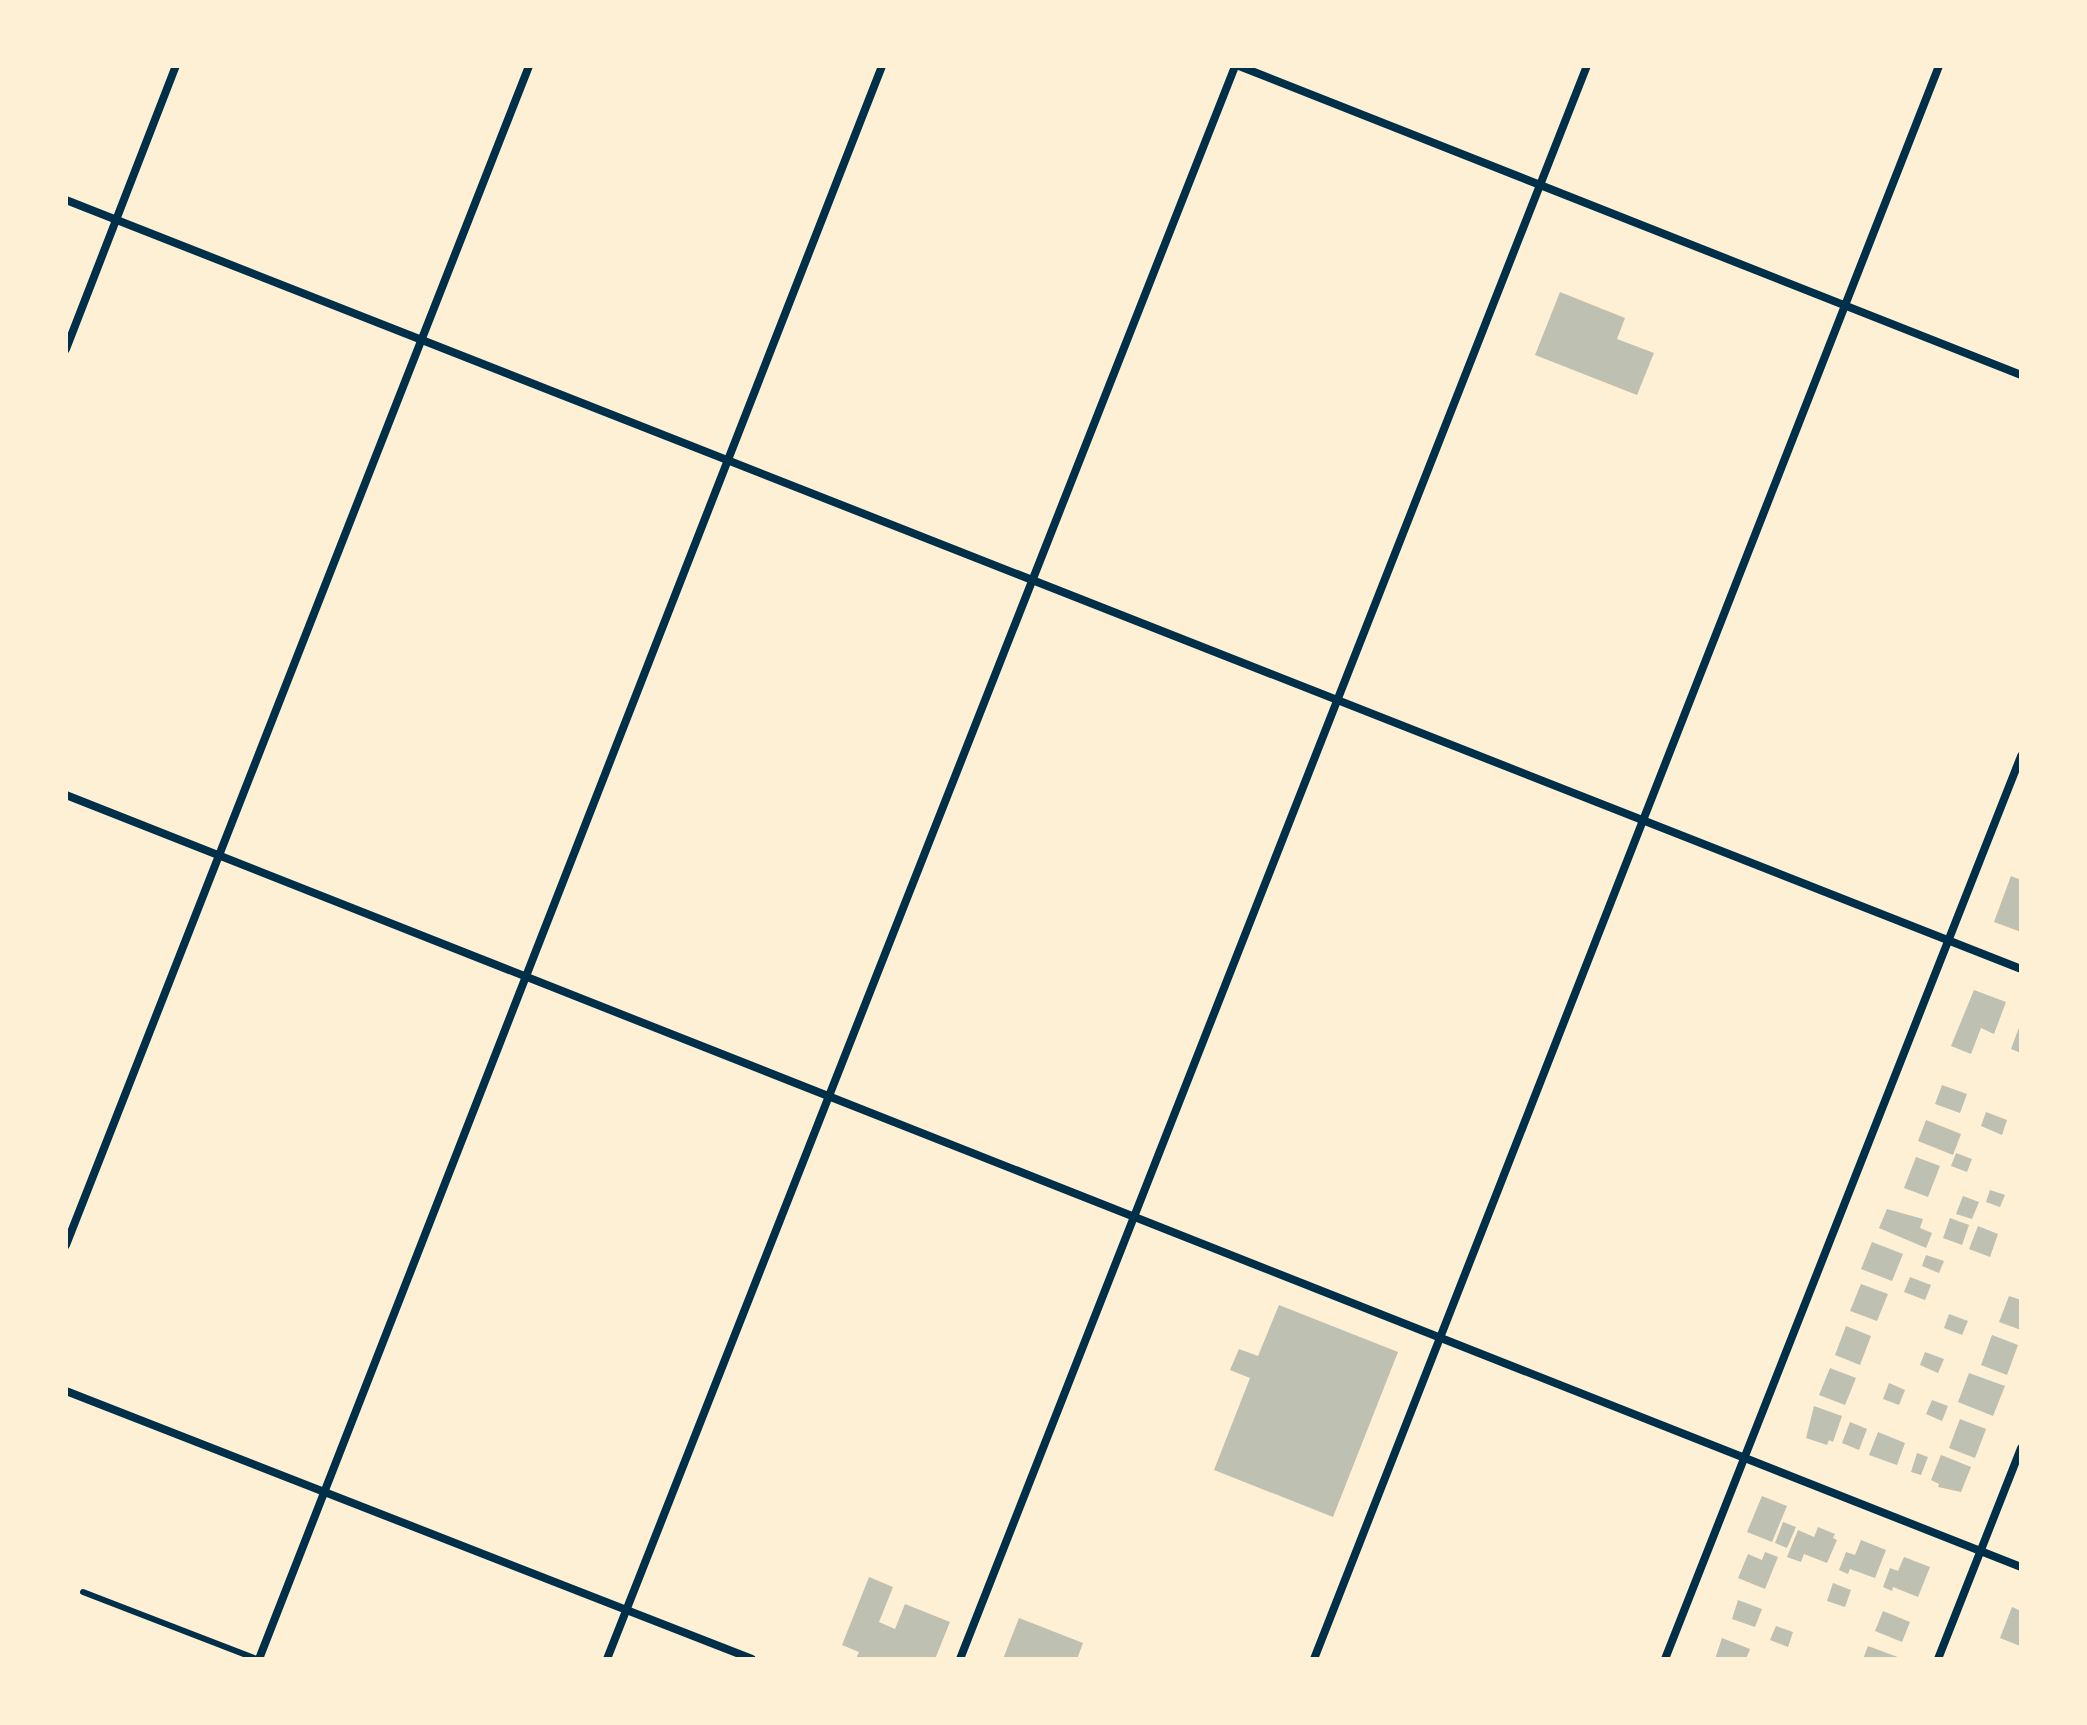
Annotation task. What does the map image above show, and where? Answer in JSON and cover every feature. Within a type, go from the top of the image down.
[{"type":"street","points":[[66,349],[176,66]]},
{"type":"street","points":[[66,1245],[529,66]]},
{"type":"street","points":[[258,1659],[882,66]]},
{"type":"street","points":[[607,1659],[1237,66],[2021,375]]},
{"type":"street","points":[[960,1659],[1587,66]]},
{"type":"street","points":[[1314,1659],[1939,66]]},
{"type":"street","points":[[66,200],[2021,969]]},
{"type":"street","points":[[1665,1659],[2021,756]]},
{"type":"street","points":[[66,795],[2021,1567]]},
{"type":"street","points":[[66,1391],[752,1659]]},
{"type":"street","points":[[1938,1659],[2021,1448]]},
{"type":"lane","points":[[83,1592],[258,1659]]},
{"type":"building","points":[[1560,292],[1625,318],[1617,339],[1654,353],[1637,395],[1535,355]]},
{"type":"building","points":[[2011,876],[2021,880],[2021,932],[1994,922]]},
{"type":"building","points":[[1974,990],[2006,1002],[1994,1034],[1981,1028],[1971,1054],[1951,1046]]},
{"type":"building","points":[[2021,1022],[2021,1053],[2011,1049]]},
{"type":"building","points":[[1942,1085],[1967,1094],[1960,1113],[1935,1104]]},
{"type":"building","points":[[1986,1112],[2007,1120],[2002,1135],[1981,1126]]},
{"type":"building","points":[[1926,1120],[1961,1134],[1953,1155],[1918,1141]]},
{"type":"building","points":[[1956,1153],[1972,1159],[1967,1172],[1951,1166]]},
{"type":"building","points":[[1916,1157],[1940,1166],[1928,1197],[1904,1188]]},
{"type":"building","points":[[1990,1190],[2005,1195],[2000,1207],[1986,1202]]},
{"type":"building","points":[[1963,1196],[1979,1202],[1972,1219],[1956,1214]]},
{"type":"building","points":[[1887,1209],[1923,1219],[1920,1228],[1932,1233],[1926,1248],[1879,1228]]},
{"type":"building","points":[[1950,1218],[1969,1225],[1962,1245],[1943,1238]]},
{"type":"building","points":[[1978,1226],[1998,1234],[1990,1257],[1969,1249]]},
{"type":"building","points":[[1872,1242],[1903,1254],[1892,1281],[1861,1269]]},
{"type":"building","points":[[1926,1255],[1944,1261],[1939,1273],[1922,1266]]},
{"type":"building","points":[[1910,1277],[1931,1285],[1925,1300],[1904,1292]]},
{"type":"building","points":[[1861,1284],[1888,1294],[1877,1321],[1850,1311]]},
{"type":"building","points":[[2009,1296],[2021,1300],[2021,1330],[1999,1322]]},
{"type":"building","points":[[1279,1305],[1398,1352],[1333,1517],[1214,1470],[1250,1378],[1230,1370],[1239,1349],[1258,1356]]},
{"type":"building","points":[[1949,1314],[1968,1321],[1962,1335],[1944,1328]]},
{"type":"building","points":[[1846,1326],[1871,1336],[1860,1365],[1835,1355]]},
{"type":"building","points":[[1992,1335],[2018,1345],[2007,1375],[1981,1365]]},
{"type":"building","points":[[1925,1352],[1944,1359],[1938,1373],[1920,1365]]},
{"type":"building","points":[[1830,1368],[1856,1378],[1845,1405],[1819,1395]]},
{"type":"building","points":[[1969,1373],[2005,1386],[1993,1416],[1958,1402]]},
{"type":"building","points":[[1889,1383],[1905,1390],[1899,1405],[1883,1399]]},
{"type":"building","points":[[1932,1400],[1948,1406],[1942,1421],[1926,1414]]},
{"type":"building","points":[[1814,1406],[1842,1416],[1833,1442],[1829,1440],[1827,1445],[1806,1438]]},
{"type":"building","points":[[1960,1419],[1986,1429],[1975,1458],[1949,1448]]},
{"type":"building","points":[[1850,1422],[1867,1429],[1859,1450],[1842,1443]]},
{"type":"building","points":[[1878,1432],[1905,1443],[1897,1465],[1869,1455]]},
{"type":"building","points":[[1917,1453],[1928,1457],[1921,1475],[1911,1472]]},
{"type":"building","points":[[1941,1455],[1971,1467],[1961,1492],[1938,1487],[1939,1484],[1931,1480]]},
{"type":"building","points":[[1762,1496],[1787,1506],[1772,1542],[1747,1532]]},
{"type":"building","points":[[1783,1522],[1796,1527],[1787,1548],[1775,1543]]},
{"type":"building","points":[[1818,1527],[1835,1534],[1833,1538],[1837,1540],[1827,1563],[1804,1554],[1801,1562],[1787,1557],[1798,1530],[1814,1537]]},
{"type":"building","points":[[1861,1540],[1886,1550],[1875,1578],[1850,1569],[1848,1574],[1839,1570],[1846,1552],[1855,1555]]},
{"type":"building","points":[[1765,1552],[1778,1557],[1765,1589],[1738,1578],[1748,1554],[1762,1560]]},
{"type":"building","points":[[1904,1557],[1930,1567],[1918,1597],[1893,1587],[1892,1591],[1883,1587],[1890,1568],[1898,1571]]},
{"type":"building","points":[[869,1577],[893,1587],[879,1622],[895,1629],[905,1604],[950,1622],[935,1659],[856,1659],[859,1652],[842,1645]]},
{"type":"building","points":[[1833,1583],[1851,1590],[1845,1607],[1827,1601]]},
{"type":"building","points":[[1738,1600],[1762,1609],[1755,1627],[1732,1619]]},
{"type":"building","points":[[2012,1607],[2021,1611],[2020,1646],[2000,1638]]},
{"type":"building","points":[[1883,1611],[1910,1622],[1902,1642],[1875,1631]]},
{"type":"building","points":[[1019,1618],[1083,1643],[1077,1659],[1003,1659]]},
{"type":"building","points":[[1776,1626],[1793,1632],[1788,1647],[1770,1640]]},
{"type":"building","points":[[1722,1638],[1750,1649],[1746,1659],[1715,1659]]},
{"type":"building","points":[[1868,1646],[1903,1659],[1863,1659]]}]
